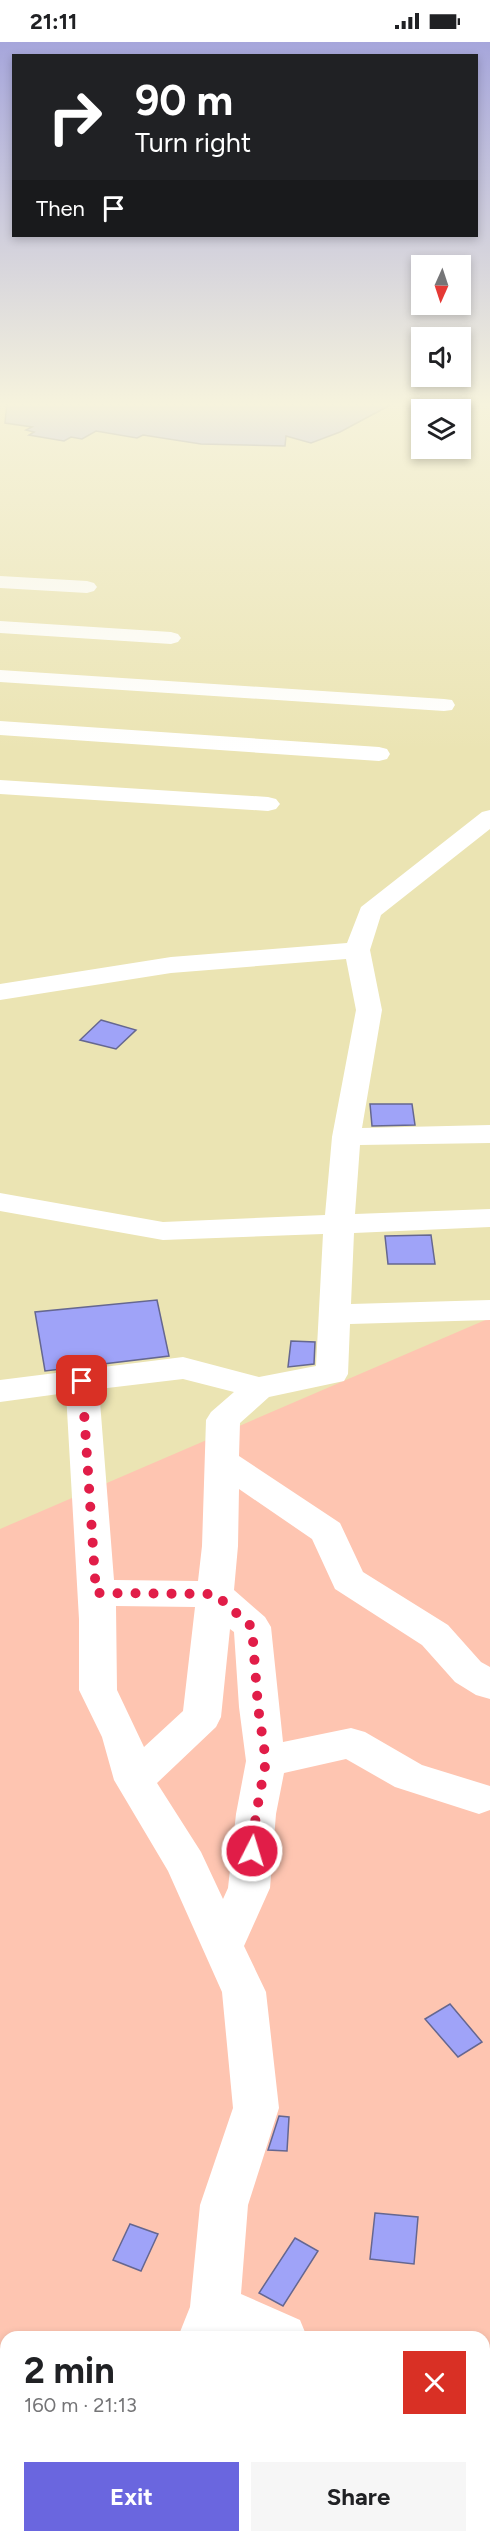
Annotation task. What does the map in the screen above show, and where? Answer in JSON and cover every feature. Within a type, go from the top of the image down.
[{"type":"street","points":[[0,582],[87,587]]},
{"type":"street","points":[[0,627],[171,638]]},
{"type":"street","points":[[0,676],[444,705]]},
{"type":"street","points":[[0,728],[379,754]]},
{"type":"street","points":[[0,787],[268,804]]},
{"type":"street","points":[[0,1391],[183,1368],[259,1388],[332,1374],[339,1223],[346,1137],[369,1010],[357,950],[370,912],[490,817]]},
{"type":"street","points":[[0,992],[171,965],[357,950]]},
{"type":"street","points":[[346,1137],[490,1134]]},
{"type":"street","points":[[0,1202],[163,1231],[490,1218]]},
{"type":"street","points":[[336,1314],[490,1310]]},
{"type":"street","points":[[82,1381],[96,1593],[98,1690],[122,1737],[134,1780],[186,1864],[244,1992],[256,2108],[224,2205],[209,2322],[253,2331]]},
{"type":"street","points":[[134,1780],[202,1718],[220,1546],[223,1420],[259,1388]]},
{"type":"street","points":[[222,1461],[327,1532],[348,1580],[435,1635],[468,1672],[490,1685]]},
{"type":"street","points":[[96,1593],[215,1594],[252,1627],[258,1707],[266,1761],[256,1814],[249,1888],[223,1946]]},
{"type":"street","points":[[266,1761],[351,1743],[408,1776],[479,1798]]},
{"type":"shaded area","points":[[490,1318],[490,2331],[0,2331],[0,1529]]},
{"type":"building","points":[[101,1020],[136,1030],[116,1049],[80,1040]]},
{"type":"building","points":[[370,1104],[412,1104],[415,1125],[372,1126]]},
{"type":"building","points":[[431,1235],[435,1264],[388,1264],[385,1236]]},
{"type":"building","points":[[157,1300],[169,1356],[45,1371],[35,1312]]},
{"type":"building","points":[[291,1341],[315,1342],[314,1364],[288,1367]]},
{"type":"building","points":[[450,2004],[482,2042],[458,2057],[425,2019]]},
{"type":"building","points":[[279,2116],[289,2117],[287,2151],[268,2150]]},
{"type":"building","points":[[375,2213],[418,2217],[414,2264],[370,2259]]},
{"type":"building","points":[[130,2224],[158,2234],[141,2271],[113,2260]]},
{"type":"building","points":[[295,2238],[318,2251],[283,2306],[259,2293]]},
{"type":"route","points":[[82,1381],[96,1593],[215,1594],[252,1627],[258,1707],[266,1761],[252,1851]]}]
